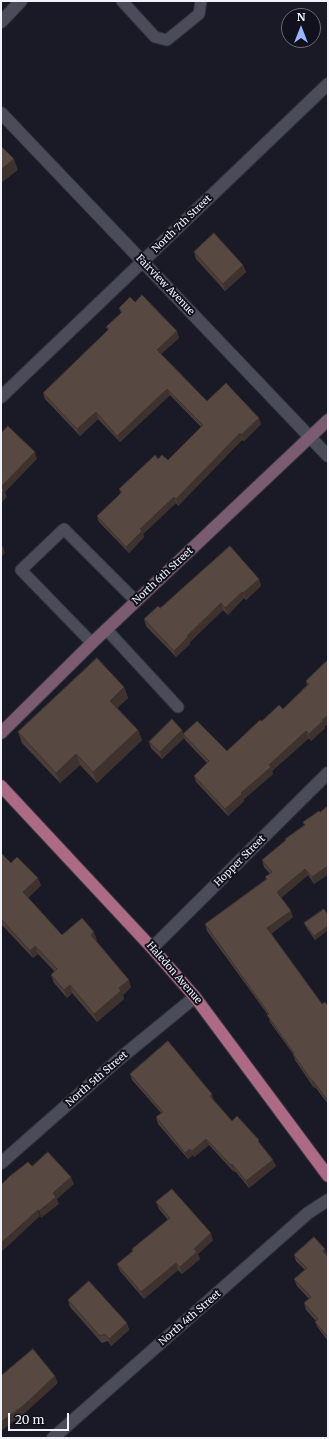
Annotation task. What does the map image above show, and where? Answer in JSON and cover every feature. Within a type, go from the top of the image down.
[{"type":"main road","name":"North 6th Street","points":[[1,733],[92,643],[328,420]]},
{"type":"main road","name":"Haledon Avenue","points":[[1,786],[152,948],[195,997],[328,1176]]},
{"type":"street","points":[[1,22],[21,1]]},
{"type":"street","name":"North 7th Street","points":[[1,397],[328,84]]},
{"type":"street","name":"Fairview Avenue","points":[[1,113],[328,456]]},
{"type":"street","name":"Hopper Street","points":[[152,948],[328,774]]},
{"type":"street","name":"North 5th Street","points":[[1,1163],[118,1060],[195,997]]},
{"type":"street","name":"North 4th Street","points":[[53,1438],[308,1213],[328,1200]]},
{"type":"lane","points":[[122,1],[155,37],[167,40],[198,14],[201,1]]},
{"type":"lane","points":[[92,643],[21,570],[38,553],[64,529],[136,601]]},
{"type":"lane","points":[[106,630],[178,707]]},
{"type":"building","points":[[1,146],[14,159],[1,170]]},
{"type":"building","points":[[214,233],[243,265],[223,284],[194,252]]},
{"type":"building","points":[[142,295],[177,331],[157,350],[207,401],[226,383],[259,418],[241,435],[240,433],[176,499],[174,497],[140,529],[142,531],[126,547],[97,516],[122,492],[119,489],[155,455],[158,459],[162,455],[168,460],[203,425],[167,389],[117,436],[96,412],[77,429],[43,393],[109,329],[106,327],[122,312],[119,308],[130,297],[135,302]]},
{"type":"building","points":[[8,426],[35,452],[1,487],[1,433]]},
{"type":"building","points":[[1,487],[4,490],[1,494]]},
{"type":"building","points":[[230,546],[259,579],[225,608],[221,603],[187,636],[188,637],[174,651],[144,619],[158,606],[160,608]]},
{"type":"building","points":[[97,658],[124,687],[110,701],[138,730],[93,772],[76,754],[56,773],[18,732]]},
{"type":"building","points":[[328,660],[328,715],[309,734],[306,731],[269,765],[271,767],[225,809],[194,776],[209,761],[183,734],[197,721],[227,751],[260,720],[262,721],[279,705],[283,709],[309,684],[306,681]]},
{"type":"building","points":[[172,719],[182,730],[160,752],[149,742]]},
{"type":"building","points":[[328,806],[328,866],[312,877],[305,869],[277,892],[291,911],[267,928],[322,1004],[325,1002],[328,1006],[328,1101],[293,1054],[294,1053],[267,1015],[269,1014],[205,924],[267,879],[265,877],[272,872],[262,860],[286,840],[285,839],[305,825],[303,822]]},
{"type":"building","points":[[1,853],[11,863],[17,857],[38,878],[23,892],[62,935],[82,918],[94,932],[91,935],[129,980],[119,988],[121,991],[94,1014],[70,985],[64,990],[51,975],[57,969],[35,946],[30,951],[1,919]]},
{"type":"building","points":[[324,909],[328,915],[328,926],[314,936],[304,923]]},
{"type":"building","points":[[168,1041],[212,1094],[210,1096],[232,1121],[237,1116],[259,1140],[258,1141],[273,1160],[246,1181],[232,1164],[231,1165],[206,1139],[192,1151],[190,1149],[185,1153],[156,1117],[163,1112],[130,1074]]},
{"type":"building","points":[[48,1152],[71,1177],[53,1193],[56,1197],[39,1211],[38,1210],[1,1243],[1,1185],[28,1162],[32,1166]]},
{"type":"building","points":[[172,1189],[211,1233],[194,1249],[197,1252],[180,1267],[176,1263],[141,1292],[117,1264],[133,1251],[132,1249],[170,1218],[156,1202]]},
{"type":"building","points":[[314,1237],[325,1249],[323,1251],[328,1257],[328,1337],[315,1322],[318,1319],[304,1303],[311,1297],[294,1279],[307,1268],[294,1255]]},
{"type":"building","points":[[89,1281],[127,1323],[109,1339],[105,1334],[100,1336],[68,1300]]},
{"type":"building","points":[[33,1349],[55,1376],[23,1406],[1,1422],[1,1376]]}]
